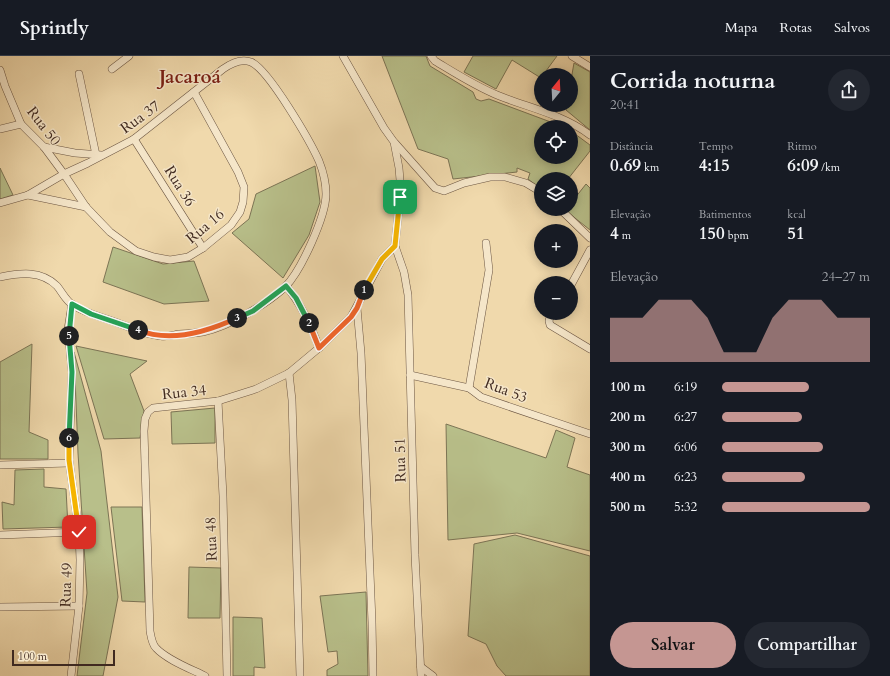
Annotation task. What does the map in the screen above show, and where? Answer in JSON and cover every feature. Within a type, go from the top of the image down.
[{"type":"street","points":[[112,69],[129,56]]},
{"type":"street","points":[[343,56],[384,128],[394,142],[435,188],[440,191],[444,191],[464,183],[490,177],[506,177],[526,183],[534,188]]},
{"type":"street","points":[[431,56],[435,61],[471,83],[498,96],[548,112],[578,125],[590,135]]},
{"type":"street","points":[[572,56],[590,67]]},
{"type":"street","name":"Rua 37","points":[[28,195],[64,174],[134,138],[229,65],[237,62],[250,62],[258,66],[267,76],[288,108],[319,161],[325,178],[326,194],[323,215],[303,260],[286,286]]},
{"type":"street","name":"Rua 50","points":[[0,70],[21,124],[44,147],[64,174]]},
{"type":"street","points":[[44,147],[75,153],[100,155],[79,74]]},
{"type":"street","name":"Rua 16","points":[[64,174],[86,207],[110,232],[136,251],[170,260],[188,257],[203,248],[231,225],[240,212],[243,202],[244,187],[238,172],[194,92]]},
{"type":"street","points":[[0,129],[21,124]]},
{"type":"street","name":"Rua 36","points":[[134,138],[203,248]]},
{"type":"street","points":[[394,142],[399,168],[400,186],[395,246]]},
{"type":"street","points":[[0,203],[28,195],[86,207]]},
{"type":"street","points":[[567,216],[590,238]]},
{"type":"street","points":[[469,388],[488,270],[486,243]]},
{"type":"street","name":"Rua 34","points":[[205,676],[165,655],[156,648],[152,641],[150,631],[144,431],[145,419],[148,412],[153,408],[218,401],[256,389],[289,373],[343,326],[357,308],[361,296],[382,259],[395,246]]},
{"type":"street","name":"Rua 51","points":[[395,246],[404,272],[408,295],[415,555],[421,676]]},
{"type":"street","points":[[576,276],[590,250]]},
{"type":"street","points":[[0,277],[21,273],[39,276],[56,285],[72,304],[91,314],[144,333],[162,336],[205,332],[253,311],[286,286],[296,298],[304,312],[319,348]]},
{"type":"street","name":"Rua 49","points":[[71,676],[79,606],[80,560],[79,532],[69,463],[72,372],[68,329],[72,304]]},
{"type":"street","points":[[357,308],[362,361],[373,676]]},
{"type":"street","points":[[549,320],[550,325],[590,349]]},
{"type":"street","points":[[289,373],[292,408],[300,676]]},
{"type":"street","name":"Rua 53","points":[[410,375],[469,388],[481,397],[590,434]]},
{"type":"street","name":"Rua 48","points":[[218,401],[223,496],[228,676]]},
{"type":"street","points":[[0,465],[69,463]]},
{"type":"street","points":[[0,536],[79,532]]},
{"type":"street","points":[[0,608],[79,606]]},
{"type":"street","points":[[421,667],[433,676]]},
{"type":"green space","points":[[382,56],[426,56],[430,66],[473,92],[476,99],[481,101],[489,99],[545,120],[534,120],[534,164],[578,164],[578,136],[590,145],[590,151],[574,172],[534,172],[534,184],[528,179],[530,173],[517,168],[517,172],[453,179],[448,159],[418,149]]},
{"type":"green space","points":[[473,56],[557,56],[548,68],[534,68],[534,74],[512,60],[496,89],[464,72]]},
{"type":"green space","points":[[574,63],[590,72],[590,130],[568,112],[578,112],[578,68],[573,68]]},
{"type":"green space","points":[[315,166],[320,202],[309,235],[283,278],[232,233],[249,219],[256,194]]},
{"type":"green space","points":[[0,168],[13,195],[0,199]]},
{"type":"green space","points":[[586,184],[590,188],[590,230],[572,216],[578,216],[578,194]]},
{"type":"green space","points":[[113,247],[163,264],[194,261],[209,301],[164,304],[103,282]]},
{"type":"green space","points":[[32,344],[29,432],[48,440],[48,459],[0,459],[0,362]]},
{"type":"green space","points":[[76,346],[147,361],[130,374],[144,411],[140,438],[104,439]]},
{"type":"green space","points":[[74,352],[101,451],[118,597],[103,676],[77,676],[87,593],[78,453]]},
{"type":"green space","points":[[215,408],[215,443],[172,444],[171,412]]},
{"type":"green space","points":[[446,424],[546,458],[556,430],[575,438],[567,467],[590,475],[590,551],[517,533],[448,540]]},
{"type":"green space","points":[[44,469],[44,487],[66,489],[68,527],[3,529],[2,502],[14,505],[15,470]]},
{"type":"green space","points":[[111,507],[142,507],[145,602],[122,601]]},
{"type":"green space","points":[[515,535],[590,556],[590,676],[506,676],[497,666],[486,644],[468,636],[474,544]]},
{"type":"green space","points":[[189,567],[221,568],[220,618],[188,618]]},
{"type":"green space","points":[[366,592],[368,676],[327,676],[327,670],[338,664],[337,651],[328,652],[320,596]]},
{"type":"green space","points":[[233,617],[262,618],[265,668],[254,667],[254,676],[233,676]]},
{"type":"district","name":"Jacaroá","points":[[190,76]]},
{"type":"route","points":[[79,532],[69,460],[72,372],[68,329],[72,304],[91,314],[144,333],[162,336],[205,332],[253,311],[286,286],[296,298],[304,312],[319,348],[351,317],[382,259],[395,246],[400,197]]}]
